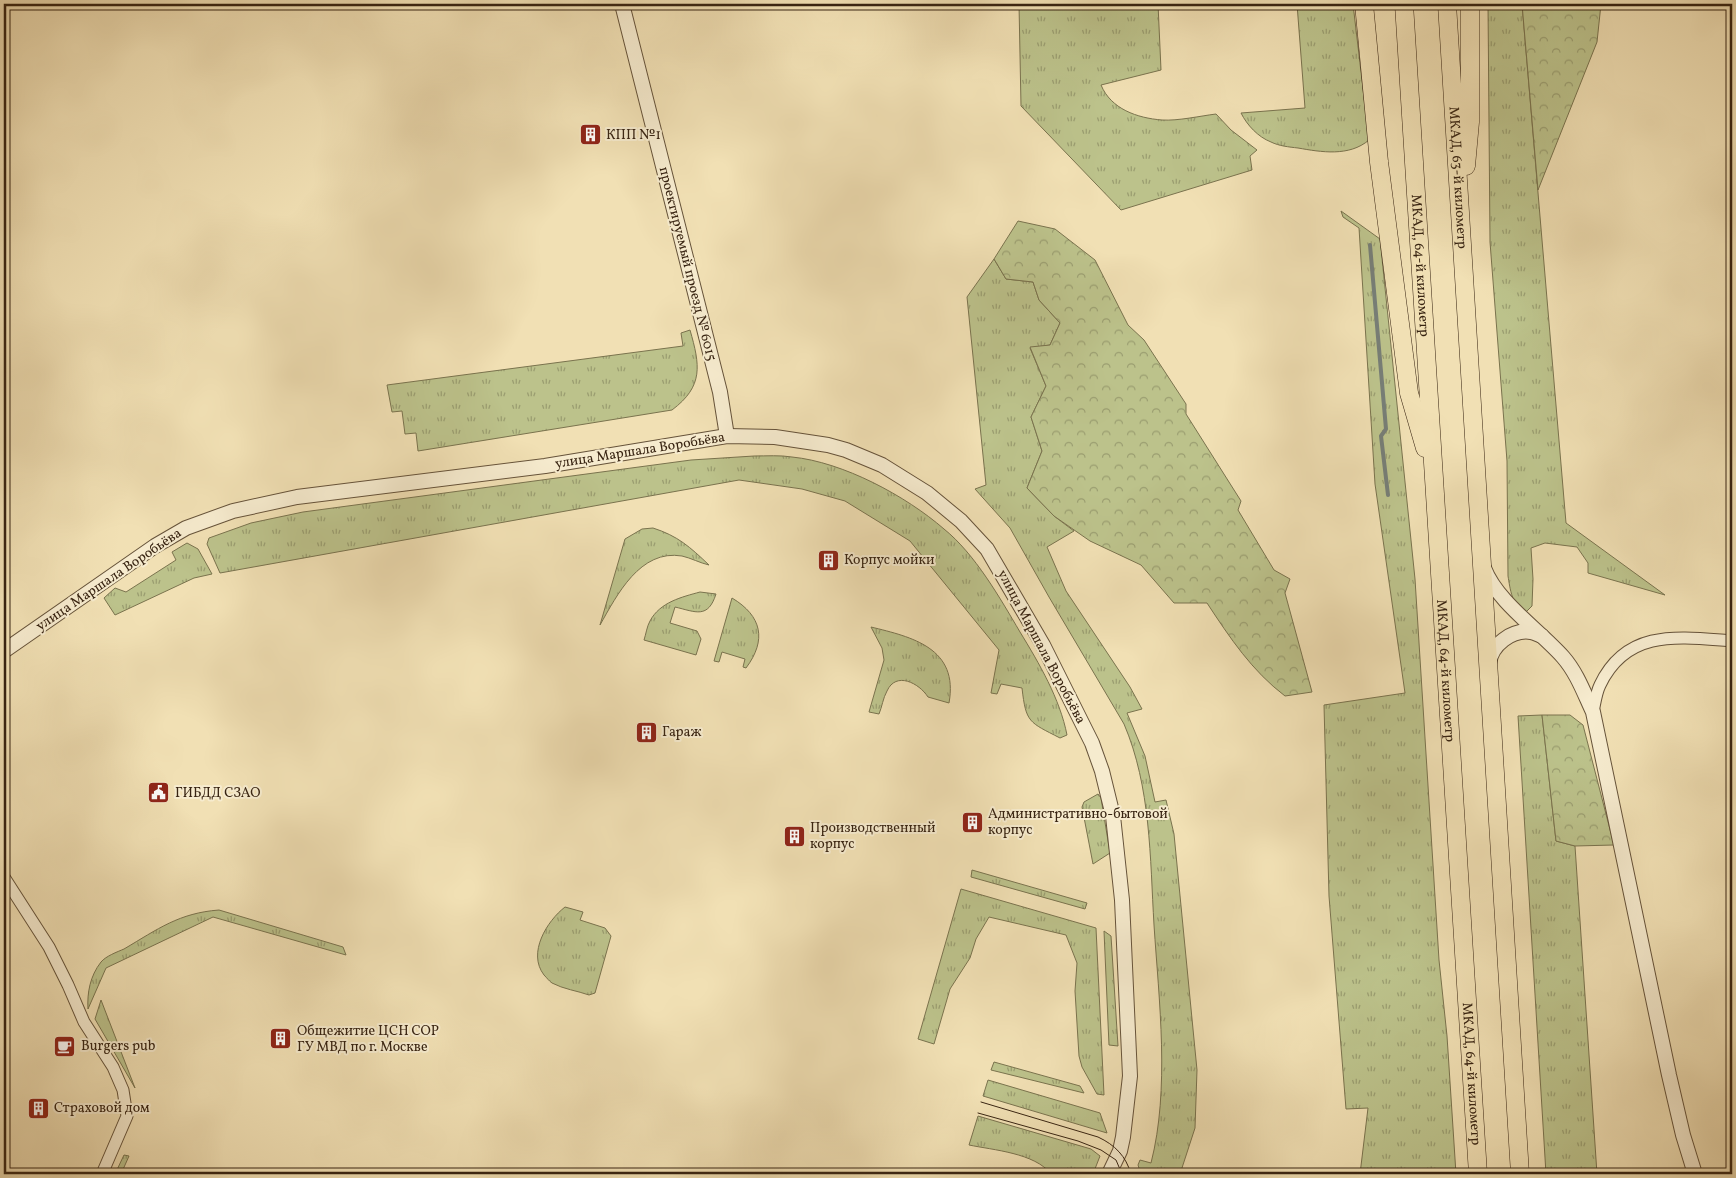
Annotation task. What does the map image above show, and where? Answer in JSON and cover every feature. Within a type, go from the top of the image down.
[{"type":"highway","points":[[1364,4],[1380,162],[1409,393],[1434,480]]},
{"type":"highway","name":"МКАД, 64-й километр","points":[[1404,4],[1478,1174]]},
{"type":"highway","name":"МКАД, 63-й километр","points":[[1447,4],[1480,558]]},
{"type":"highway","points":[[1461,219],[1470,122],[1470,4]]},
{"type":"highway","points":[[1480,558],[1520,1174]]},
{"type":"street","name":"проектируемый проезд № 6015","points":[[622,4],[720,392],[727,436]]},
{"type":"street","name":"улица Маршала Воробьёва","points":[[4,652],[170,537],[194,525],[233,511],[297,497],[545,466],[727,436],[775,437],[828,445],[865,457],[882,465],[926,493],[961,521],[987,549],[1044,645],[1092,743],[1102,771],[1113,816],[1122,900],[1130,1076],[1122,1144],[1110,1174]]},
{"type":"street","points":[[1480,558],[1488,577],[1497,591],[1565,659],[1579,682],[1593,712],[1669,1075],[1683,1135],[1695,1174]]},
{"type":"street","points":[[1488,670],[1493,650],[1510,636],[1521,632],[1532,632],[1542,636]]},
{"type":"street","points":[[1593,712],[1599,687],[1610,667],[1627,651],[1652,640],[1688,638],[1732,641]]},
{"type":"street","points":[[1579,682],[1594,685],[1602,682]]},
{"type":"street","points":[[4,877],[49,947],[84,1022],[113,1068],[122,1090],[127,1116],[102,1174]]},
{"type":"green space","points":[[1019,4],[1158,4],[1161,70],[1101,85],[1105,93],[1126,111],[1153,119],[1175,120],[1216,114],[1231,130],[1257,150],[1250,156],[1252,170],[1121,210],[1021,106]]},
{"type":"green space","points":[[1297,4],[1353,4],[1369,140],[1353,149],[1325,152],[1277,144],[1257,134],[1241,113],[1305,108]]},
{"type":"green space","points":[[1488,4],[1522,4],[1566,523],[1665,595],[1588,573],[1588,563],[1577,547],[1545,543],[1531,548],[1532,606],[1526,612],[1521,610],[1511,592],[1508,576],[1507,461],[1490,242]]},
{"type":"green space","points":[[1522,4],[1601,4],[1597,42],[1538,190]]},
{"type":"green space","points":[[1341,211],[1380,239],[1415,579],[1439,960],[1447,1036],[1456,1174],[1360,1174],[1368,1108],[1346,1109],[1329,896],[1324,705],[1405,693],[1375,484],[1359,228],[1343,217]]},
{"type":"green space","points":[[1018,221],[1055,229],[1095,260],[1128,325],[1144,340],[1186,404],[1186,414],[1241,501],[1238,510],[1274,570],[1290,579],[1285,593],[1312,692],[1285,696],[1252,665],[1207,603],[1174,603],[1141,565],[1090,541],[1054,516],[1027,488],[1042,451],[1031,417],[1046,386],[1030,347],[1050,345],[1060,323],[1039,300],[1033,282],[1006,279],[994,259]]},
{"type":"green space","points":[[994,259],[1006,279],[1033,282],[1039,300],[1060,323],[1050,345],[1030,348],[1046,386],[1031,417],[1042,451],[1027,488],[1054,516],[1074,531],[1047,547],[1066,591],[1130,687],[1142,709],[1127,713],[1145,756],[1155,802],[1166,800],[1174,834],[1197,1070],[1195,1128],[1180,1174],[1141,1174],[1138,1165],[1140,1160],[1151,1163],[1157,1135],[1162,1075],[1162,1045],[1148,823],[1140,773],[1133,748],[1124,724],[1010,528],[975,489],[986,485],[967,297]]},
{"type":"green space","points":[[690,330],[696,354],[697,374],[690,392],[672,410],[418,451],[416,433],[405,434],[402,411],[392,412],[387,385],[683,346],[681,333]]},
{"type":"green space","points":[[783,456],[812,460],[852,473],[893,493],[944,529],[976,564],[1012,619],[1048,682],[1059,708],[1067,735],[1060,738],[1031,720],[1025,708],[1022,688],[1001,684],[997,694],[991,693],[999,650],[910,541],[845,501],[802,489],[739,480],[220,573],[207,544],[209,538],[251,523],[303,512],[691,460]]},
{"type":"green space","points":[[653,528],[683,543],[709,565],[682,556],[667,556],[654,560],[642,567],[622,588],[600,625],[625,539],[642,529]]},
{"type":"green space","points":[[187,543],[198,549],[212,574],[194,578],[115,615],[104,598],[115,588],[126,592],[176,560],[172,552]]},
{"type":"green space","points":[[700,592],[716,594],[709,607],[700,612],[695,612],[675,607],[670,623],[697,631],[701,639],[696,655],[644,640],[649,623],[660,609],[672,601]]},
{"type":"green space","points":[[732,598],[750,613],[758,629],[757,648],[746,668],[743,667],[745,659],[722,652],[719,662],[714,661]]},
{"type":"green space","points":[[871,627],[902,635],[916,641],[940,657],[947,669],[950,684],[949,703],[928,697],[919,687],[902,680],[891,685],[879,714],[869,712],[884,660],[882,648]]},
{"type":"green space","points":[[1542,715],[1556,841],[1575,846],[1597,1174],[1546,1174],[1518,716]]},
{"type":"green space","points":[[1542,715],[1570,715],[1583,725],[1614,845],[1575,846],[1556,841]]},
{"type":"green space","points":[[1098,794],[1101,798],[1110,853],[1093,864],[1082,807],[1084,802]]},
{"type":"green space","points":[[972,870],[1087,903],[1085,909],[971,877]]},
{"type":"green space","points":[[961,889],[1096,928],[1104,1095],[1097,1094],[1082,1067],[1079,1056],[1075,991],[1077,963],[1066,935],[989,917],[976,939],[970,958],[950,989],[934,1044],[918,1039]]},
{"type":"green space","points":[[565,907],[583,912],[580,920],[605,928],[611,936],[595,993],[589,995],[552,983],[539,966],[538,948],[541,938],[552,920]]},
{"type":"green space","points":[[219,910],[343,947],[346,955],[213,917],[106,968],[88,1009],[88,997],[92,979],[97,967],[106,958],[180,918]]},
{"type":"green space","points":[[1104,931],[1111,936],[1118,1046],[1109,1045]]},
{"type":"green space","points":[[101,1000],[135,1088],[95,1019]]},
{"type":"green space","points":[[994,1062],[1080,1086],[1084,1093],[991,1070]]},
{"type":"green space","points":[[988,1080],[1100,1113],[1107,1133],[983,1096]]},
{"type":"green space","points":[[978,1116],[1091,1149],[1100,1156],[1093,1174],[1051,1174],[1035,1161],[1024,1157],[969,1145]]},
{"type":"green space","points":[[124,1155],[129,1156],[121,1174],[115,1174]]},
{"type":"waterway","points":[[1370,245],[1386,429],[1381,436],[1388,495]]},
{"type":"tram line","points":[[981,1102],[1098,1137],[1110,1144],[1123,1156],[1131,1174]]},
{"type":"tram line","points":[[978,1113],[1078,1141],[1101,1150],[1116,1160],[1122,1174]]},
{"type":"place","name":"КПП №1","points":[[590,135]]},
{"type":"place","name":"Корпус мойки","points":[[828,560]]},
{"type":"place","name":"Гараж","points":[[646,732]]},
{"type":"place","name":"ГИБДД СЗАО","points":[[159,793]]},
{"type":"place","name":"Административно-бытовой корпус","points":[[972,822]]},
{"type":"place","name":"Производственный корпус","points":[[794,836]]},
{"type":"place","name":"Общежитие ЦСН СОР ГУ МВД по г. Москве","points":[[281,1039]]},
{"type":"place","name":"Burgers pub","points":[[65,1046]]},
{"type":"place","name":"Страховой дом","points":[[38,1108]]}]
